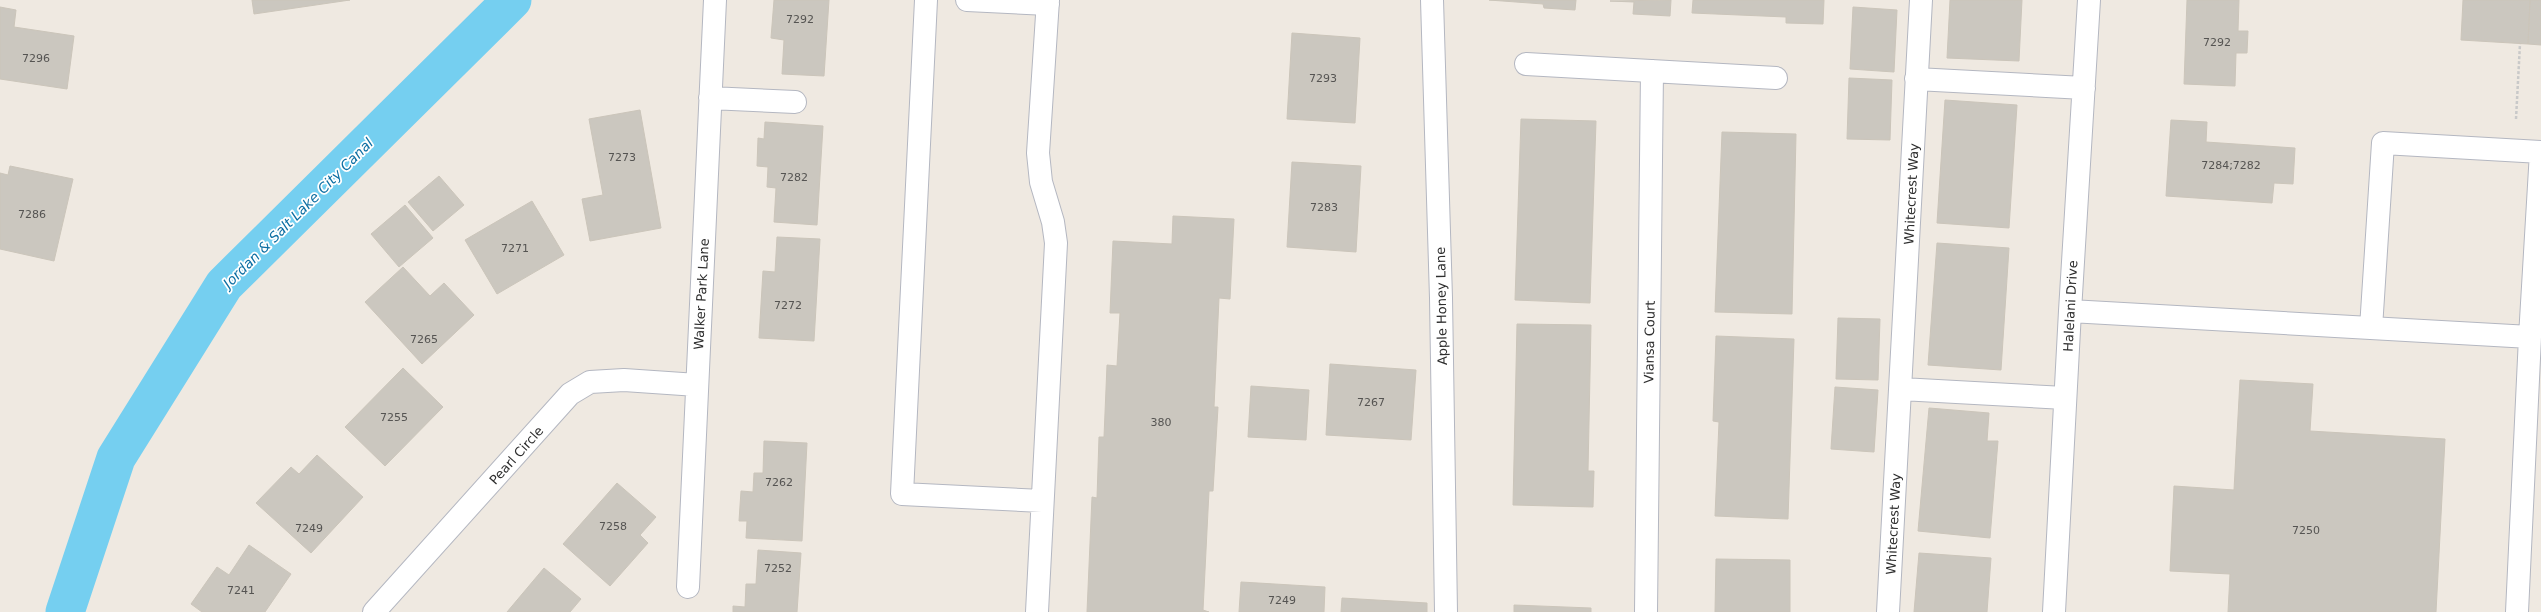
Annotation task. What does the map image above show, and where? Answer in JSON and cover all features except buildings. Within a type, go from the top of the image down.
[{"type":"street","name":"Walker Park Lane","points":[[688,588],[715,0]]},
{"type":"street","points":[[926,0],[902,494],[1042,501]]},
{"type":"street","points":[[967,0],[1048,2],[1038,153],[1041,182],[1053,222],[1056,243],[1037,612]]},
{"type":"street","name":"Apple Honey Lane","points":[[1432,0],[1441,298],[1446,612]]},
{"type":"street","name":"Whitecrest Way","points":[[1888,612],[1921,0]]},
{"type":"street","name":"Halelani Drive","points":[[2054,612],[2065,398],[2089,0]]},
{"type":"street","points":[[1526,64],[1776,78]]},
{"type":"street","name":"Viansa Court","points":[[1646,612],[1652,71]]},
{"type":"street","points":[[1916,79],[2084,88]]},
{"type":"street","points":[[710,98],[795,102]]},
{"type":"street","points":[[2371,328],[2383,143],[2541,152],[2530,337],[2517,612]]},
{"type":"street","points":[[2070,311],[2530,337]]},
{"type":"street","name":"Pearl Circle","points":[[374,612],[570,394],[590,382],[617,380],[697,385]]},
{"type":"street","points":[[1901,389],[2065,398]]},
{"type":"path","points":[[2515,151],[2520,44]]},
{"type":"waterway","name":"Jordan & Salt Lake City Canal","points":[[65,612],[116,458],[224,285],[512,0]]}]
